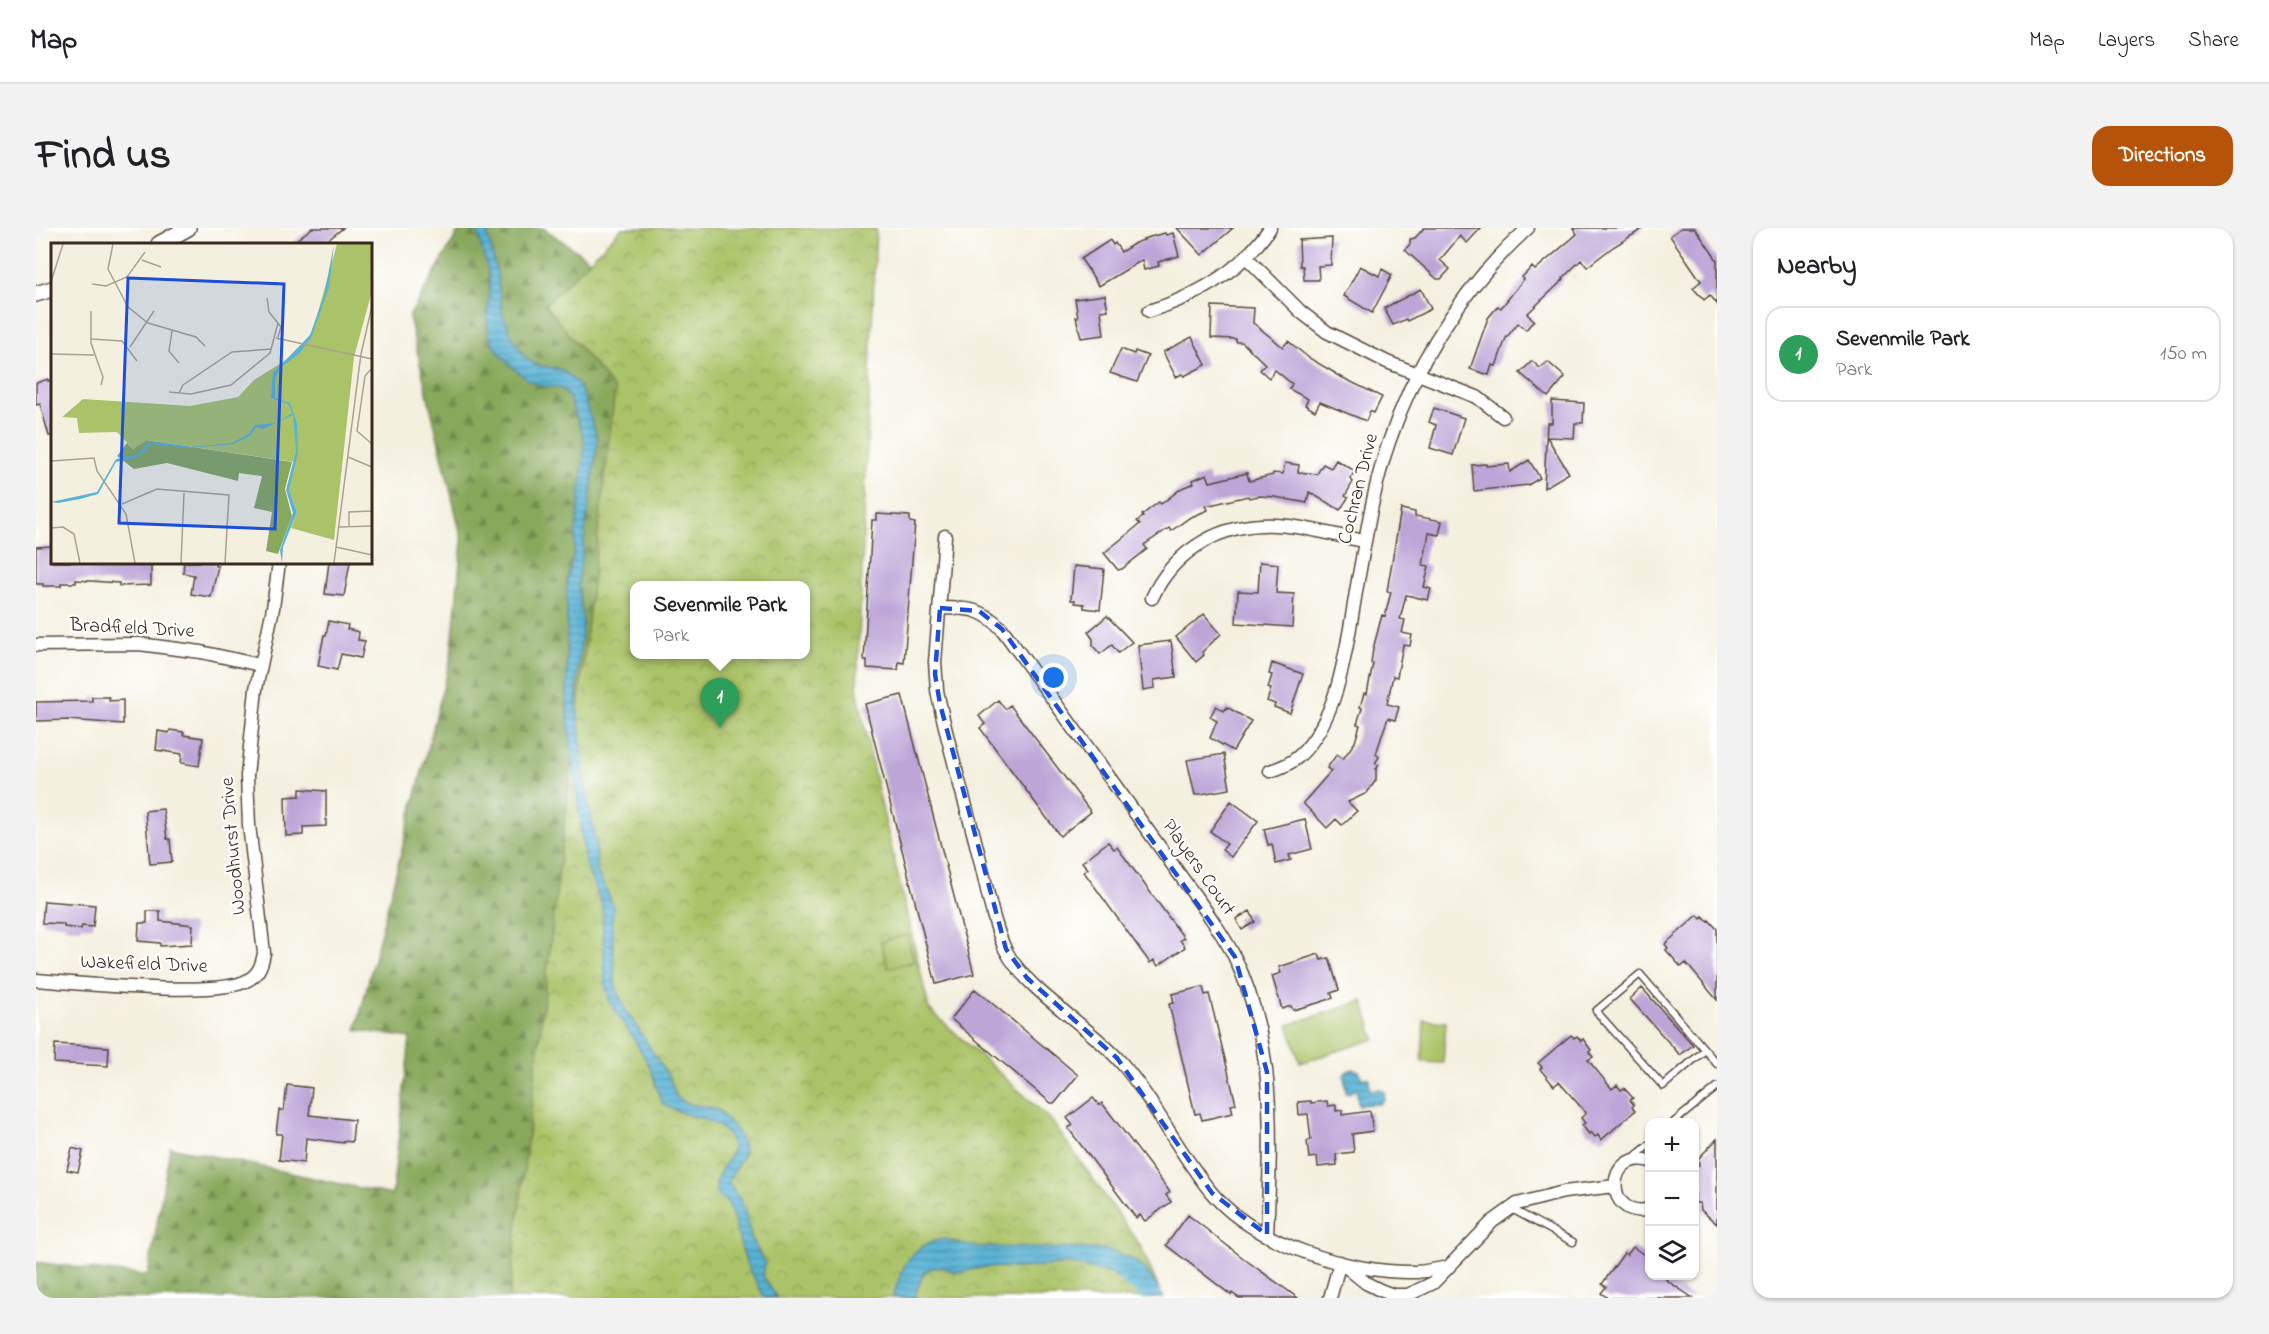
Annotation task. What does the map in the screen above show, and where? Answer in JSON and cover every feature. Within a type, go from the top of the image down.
[{"type":"street","points":[[165,243],[188,228]]},
{"type":"street","points":[[1149,311],[1170,305],[1202,290],[1227,274],[1246,258],[1270,228]]},
{"type":"street","name":"Cochran Drive","points":[[1270,771],[1289,764],[1299,756],[1317,732],[1329,709],[1342,668],[1365,541],[1386,451],[1417,374],[1462,301],[1505,250],[1528,228]]},
{"type":"street","points":[[1246,258],[1317,325],[1356,347],[1477,397],[1503,417]]},
{"type":"street","points":[[36,294],[51,289]]},
{"type":"street","points":[[1152,598],[1160,582],[1174,564],[1204,541],[1230,530],[1272,525],[1365,541]]},
{"type":"street","points":[[945,536],[935,674],[940,704],[995,919],[1006,949],[1027,978],[1118,1058],[1212,1193],[1242,1220],[1289,1246],[1340,1262],[1367,1268],[1406,1272],[1448,1267]]},
{"type":"street","name":"Woodhurst Drive","points":[[249,980],[258,971],[264,953],[249,825],[247,776],[251,723],[260,664],[273,609],[279,564]]},
{"type":"street","name":"Players Court","points":[[940,608],[979,611],[988,615],[1002,629],[1200,902],[1235,957],[1248,991],[1257,1025],[1270,1092],[1267,1235]]},
{"type":"street","name":"Bradfield Drive","points":[[36,645],[139,644],[201,652],[260,664]]},
{"type":"street","name":"Wakefield Drive","points":[[36,980],[201,988],[229,987],[249,980]]},
{"type":"street","points":[[1645,1161],[1627,1163],[1618,1173],[1615,1186],[1619,1199],[1627,1207],[1636,1211],[1645,1210]]},
{"type":"street","points":[[1340,1262],[1366,1283],[1380,1290],[1401,1295],[1426,1288],[1439,1278],[1492,1222],[1510,1208],[1525,1201],[1564,1192],[1615,1186]]},
{"type":"street","points":[[1330,1298],[1340,1262]]},
{"type":"lane","points":[[1705,1050],[1663,1086],[1596,1011],[1640,975],[1705,1050],[1717,1064]]},
{"type":"lane","points":[[1679,1118],[1717,1087]]},
{"type":"lane","points":[[1627,1163],[1645,1148]]},
{"type":"lane","points":[[1510,1208],[1573,1242]]},
{"type":"highlighted area","points":[[940,608],[979,611],[1002,629],[1235,957],[1267,1072],[1267,1235],[1212,1193],[1117,1058],[1027,978],[1006,949],[940,704],[935,674]]},
{"type":"green space","points":[[463,228],[543,228],[590,260],[545,305],[615,390],[509,1298],[36,1298],[36,1262],[148,1276],[170,1147],[392,1195],[410,1038],[356,1030],[451,657],[462,540],[409,317],[458,232]]},
{"type":"green space","points":[[622,228],[876,228],[857,687],[873,769],[929,1009],[1050,1119],[1140,1245],[1163,1298],[509,1298],[615,390],[545,305]]},
{"type":"green space","points":[[907,935],[914,961],[888,968],[881,942]]},
{"type":"green space","points":[[1363,1001],[1375,1039],[1300,1063],[1288,1025]]},
{"type":"green space","points":[[1424,1020],[1446,1022],[1443,1063],[1422,1062]]},
{"type":"water","points":[[477,228],[486,228],[497,273],[502,312],[511,335],[526,359],[537,365],[562,370],[576,382],[581,389],[598,440],[578,585],[583,622],[577,704],[584,777],[596,844],[597,870],[613,905],[615,984],[624,1007],[670,1079],[676,1096],[688,1104],[719,1111],[738,1133],[744,1153],[728,1182],[743,1204],[752,1241],[765,1263],[763,1276],[777,1298],[765,1298],[746,1263],[729,1204],[719,1196],[716,1189],[718,1177],[733,1149],[729,1137],[714,1123],[663,1104],[646,1059],[610,1002],[605,981],[602,905],[585,864],[567,710],[567,579],[574,552],[585,444],[566,393],[560,388],[541,386],[521,375],[494,345],[490,337],[487,320],[489,277]]},
{"type":"water","points":[[1353,1069],[1359,1071],[1361,1078],[1369,1078],[1370,1090],[1380,1089],[1384,1092],[1385,1098],[1380,1104],[1358,1105],[1357,1090],[1346,1093],[1344,1075]]},
{"type":"water","points":[[944,1239],[983,1247],[1103,1249],[1134,1260],[1152,1278],[1164,1298],[1146,1298],[1112,1274],[1070,1264],[1018,1268],[985,1267],[963,1272],[954,1272],[942,1267],[932,1268],[924,1272],[914,1298],[893,1298],[899,1278],[915,1252],[923,1246]]},
{"type":"building","points":[[312,228],[343,228],[324,243],[292,243]]},
{"type":"building","points":[[1177,228],[1233,228],[1202,255]]},
{"type":"building","points":[[1424,228],[1481,228],[1467,243],[1460,236],[1440,260],[1450,269],[1441,279],[1437,279],[1405,250],[1410,244],[1410,239],[1415,238]]},
{"type":"building","points":[[1573,228],[1644,228],[1613,247],[1587,267],[1581,260],[1527,314],[1534,320],[1526,330],[1518,323],[1506,338],[1496,366],[1492,365],[1489,375],[1470,369],[1488,318],[1498,306],[1501,308],[1524,279],[1522,277],[1532,267],[1535,270],[1577,234]]},
{"type":"building","points":[[1681,228],[1695,228],[1717,260],[1717,304],[1710,295],[1704,300],[1693,288],[1701,281],[1670,236]]},
{"type":"building","points":[[1165,233],[1166,235],[1173,233],[1179,256],[1158,262],[1159,266],[1144,270],[1142,260],[1099,286],[1081,259],[1110,240],[1121,252],[1143,239]]},
{"type":"building","points":[[1332,238],[1331,265],[1318,266],[1319,280],[1304,280],[1303,266],[1300,266],[1299,240]]},
{"type":"building","points":[[1360,266],[1379,276],[1382,269],[1392,275],[1372,313],[1344,296]]},
{"type":"building","points":[[1421,289],[1431,309],[1393,325],[1384,308]]},
{"type":"building","points":[[1105,295],[1108,310],[1101,311],[1104,335],[1081,338],[1075,299]]},
{"type":"building","points":[[1212,306],[1254,308],[1253,323],[1283,347],[1288,341],[1309,358],[1335,374],[1382,397],[1374,413],[1370,411],[1366,421],[1320,402],[1315,411],[1305,405],[1308,399],[1289,389],[1292,384],[1275,370],[1269,378],[1260,370],[1265,364],[1242,342],[1236,342],[1236,339],[1211,338]]},
{"type":"building","points":[[1192,337],[1206,365],[1184,376],[1182,374],[1176,377],[1163,352]]},
{"type":"building","points":[[1121,349],[1148,356],[1137,382],[1110,373]]},
{"type":"building","points":[[1532,361],[1540,368],[1548,362],[1565,377],[1548,397],[1520,373]]},
{"type":"building","points":[[51,380],[51,436],[49,436],[40,404],[36,405],[36,383]]},
{"type":"building","points":[[1552,401],[1584,403],[1583,423],[1575,423],[1574,438],[1547,437],[1569,473],[1544,488],[1547,423],[1552,423]]},
{"type":"building","points":[[1434,408],[1464,418],[1453,455],[1430,448],[1436,425],[1429,422]]},
{"type":"building","points":[[1336,460],[1355,471],[1350,479],[1353,482],[1345,496],[1348,498],[1340,510],[1309,492],[1307,503],[1275,497],[1249,498],[1248,496],[1206,506],[1208,510],[1189,518],[1171,531],[1169,528],[1144,545],[1147,549],[1122,569],[1118,570],[1104,553],[1140,524],[1137,521],[1143,517],[1142,515],[1159,502],[1161,504],[1182,488],[1194,483],[1193,480],[1207,474],[1210,482],[1247,473],[1249,481],[1273,475],[1273,473],[1283,474],[1285,463],[1299,465],[1298,472],[1317,474],[1323,464],[1331,468]]},
{"type":"building","points":[[1529,460],[1540,478],[1528,485],[1474,491],[1472,465],[1509,464],[1510,472]]},
{"type":"building","points":[[1401,509],[1415,512],[1415,516],[1442,521],[1439,535],[1429,533],[1423,565],[1429,566],[1424,587],[1431,589],[1428,600],[1406,595],[1400,619],[1405,620],[1402,633],[1412,635],[1410,646],[1403,645],[1397,677],[1393,676],[1387,704],[1399,707],[1395,720],[1388,718],[1376,754],[1379,757],[1375,763],[1379,765],[1376,769],[1376,780],[1367,793],[1348,802],[1357,811],[1342,825],[1336,819],[1327,828],[1303,803],[1331,771],[1327,768],[1337,754],[1343,759],[1355,742],[1360,725],[1357,724],[1362,708],[1360,707],[1364,693],[1367,694],[1373,663],[1371,663],[1373,649],[1391,592],[1387,591]]},
{"type":"building","points":[[877,514],[910,516],[910,522],[915,523],[904,663],[899,662],[898,670],[867,668],[867,660],[864,660],[872,520],[877,520]]},
{"type":"building","points":[[51,546],[51,564],[151,565],[151,585],[119,586],[119,583],[76,580],[76,583],[61,583],[61,586],[36,584],[36,547]]},
{"type":"building","points":[[1260,562],[1278,564],[1276,593],[1294,594],[1292,627],[1236,623],[1238,591],[1258,592]]},
{"type":"building","points":[[184,564],[215,564],[218,566],[211,597],[191,594],[194,575],[183,573]]},
{"type":"building","points":[[329,564],[350,564],[344,596],[325,594]]},
{"type":"building","points":[[1074,566],[1104,569],[1100,610],[1084,608],[1084,604],[1071,600]]},
{"type":"building","points":[[1204,614],[1221,634],[1202,652],[1204,655],[1196,662],[1176,637]]},
{"type":"building","points":[[1107,616],[1132,642],[1118,653],[1112,645],[1100,654],[1093,646],[1093,639],[1088,632]]},
{"type":"building","points":[[329,621],[348,625],[347,629],[359,632],[358,640],[365,641],[361,658],[341,654],[337,670],[318,666]]},
{"type":"building","points":[[1171,641],[1176,677],[1154,680],[1155,688],[1143,690],[1138,645]]},
{"type":"building","points":[[1272,663],[1303,674],[1290,713],[1274,707],[1275,704],[1267,701],[1271,689],[1268,688],[1272,675],[1269,674]]},
{"type":"building","points":[[902,695],[974,974],[936,984],[865,704]]},
{"type":"building","points":[[92,697],[109,697],[109,701],[123,700],[123,724],[68,720],[36,721],[36,702],[92,701]]},
{"type":"building","points":[[998,700],[1005,709],[1010,705],[1091,812],[1060,836],[980,728],[985,724],[979,716]]},
{"type":"building","points":[[1216,706],[1224,711],[1227,707],[1251,721],[1233,751],[1210,738],[1217,721],[1210,717]]},
{"type":"building","points":[[170,730],[203,738],[199,766],[181,763],[182,754],[156,750],[158,731],[169,733]]},
{"type":"building","points":[[1224,754],[1230,789],[1195,795],[1187,760]]},
{"type":"building","points":[[300,789],[326,791],[326,826],[303,827],[303,835],[286,836],[285,797],[300,796]]},
{"type":"building","points":[[1231,801],[1258,821],[1231,857],[1222,850],[1227,844],[1210,831]]},
{"type":"building","points":[[163,809],[167,839],[170,839],[172,862],[150,864],[145,811]]},
{"type":"building","points":[[1305,819],[1312,849],[1289,855],[1291,860],[1276,864],[1272,844],[1268,845],[1264,829]]},
{"type":"building","points":[[1108,842],[1114,849],[1117,847],[1184,938],[1180,940],[1185,947],[1158,966],[1154,960],[1150,963],[1084,872],[1088,869],[1082,862]]},
{"type":"building","points":[[44,901],[95,905],[93,927],[82,926],[81,929],[64,927],[64,924],[42,923]]},
{"type":"building","points":[[147,911],[160,911],[160,921],[193,925],[192,944],[160,946],[160,943],[138,941],[139,923],[147,923]]},
{"type":"building","points":[[1250,911],[1255,922],[1242,930],[1236,919]]},
{"type":"building","points":[[1698,915],[1701,919],[1703,916],[1709,920],[1717,929],[1717,1000],[1686,963],[1681,967],[1666,950],[1668,948],[1665,944]]},
{"type":"building","points":[[1319,954],[1321,960],[1329,958],[1339,990],[1331,993],[1333,998],[1293,1010],[1291,1006],[1282,1009],[1272,976],[1281,973],[1279,967]]},
{"type":"building","points":[[1203,987],[1205,995],[1209,994],[1236,1104],[1231,1105],[1233,1113],[1202,1120],[1200,1113],[1195,1114],[1169,1004],[1174,1003],[1172,994]]},
{"type":"building","points":[[1642,988],[1693,1045],[1680,1055],[1630,999]]},
{"type":"building","points":[[975,989],[1078,1075],[1055,1103],[1051,1103],[951,1019]]},
{"type":"building","points":[[1571,1035],[1574,1038],[1577,1036],[1581,1041],[1583,1039],[1593,1057],[1588,1060],[1612,1089],[1617,1085],[1621,1090],[1624,1088],[1633,1098],[1630,1100],[1635,1111],[1601,1140],[1598,1135],[1595,1137],[1591,1132],[1589,1134],[1582,1125],[1585,1123],[1581,1118],[1586,1113],[1559,1082],[1554,1086],[1538,1063]]},
{"type":"building","points":[[55,1044],[109,1047],[108,1066],[54,1063]]},
{"type":"building","points":[[287,1085],[312,1088],[309,1115],[354,1120],[352,1142],[306,1138],[304,1163],[279,1160],[282,1134],[276,1134],[279,1110],[284,1110]]},
{"type":"building","points":[[1093,1098],[1099,1105],[1102,1103],[1170,1192],[1166,1195],[1171,1202],[1145,1221],[1140,1215],[1136,1218],[1068,1128],[1073,1125],[1067,1118]]},
{"type":"building","points":[[1311,1101],[1311,1103],[1327,1101],[1328,1106],[1336,1105],[1336,1111],[1342,1110],[1342,1115],[1370,1111],[1373,1131],[1352,1134],[1354,1152],[1336,1154],[1337,1165],[1318,1167],[1317,1157],[1309,1158],[1307,1141],[1311,1140],[1308,1114],[1299,1115],[1298,1102]]},
{"type":"building","points":[[1717,1139],[1717,1224],[1701,1210],[1699,1203],[1699,1158]]},
{"type":"building","points":[[72,1148],[83,1151],[78,1172],[67,1170]]},
{"type":"building","points":[[1188,1215],[1298,1298],[1239,1298],[1232,1293],[1231,1295],[1166,1245]]},
{"type":"building","points":[[1633,1247],[1645,1255],[1645,1280],[1666,1280],[1693,1298],[1608,1298],[1601,1293],[1606,1287],[1602,1284],[1624,1253],[1627,1255]]},
{"type":"waterway","points":[[1119,1278],[1145,1298]]},
{"type":"place","name":"Sevenmile Park","points":[[720,728]]}]
